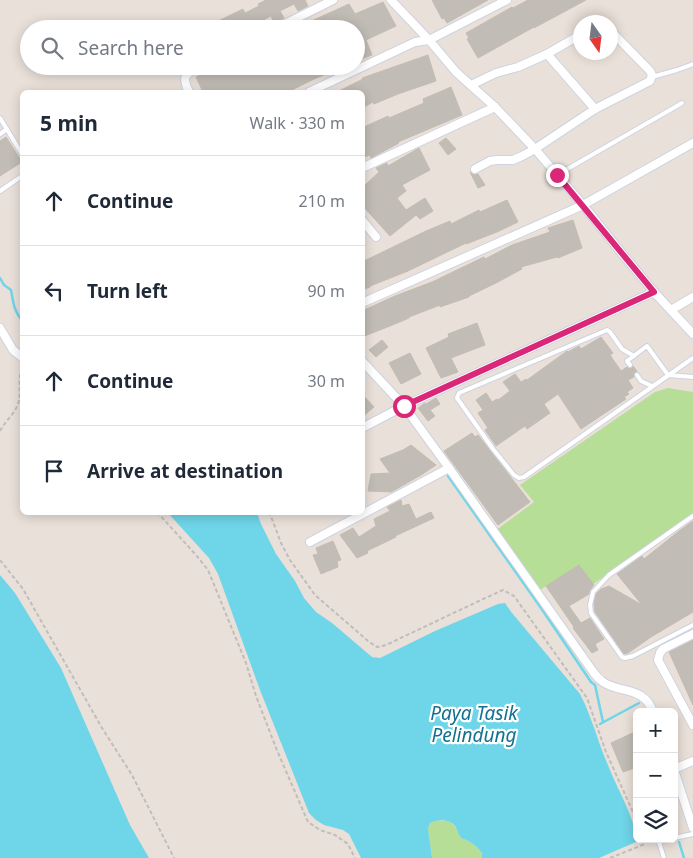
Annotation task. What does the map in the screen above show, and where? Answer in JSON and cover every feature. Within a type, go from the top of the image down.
[{"type":"street","points":[[293,20],[333,0]]},
{"type":"street","points":[[392,0],[456,72],[495,107],[535,149],[654,292],[693,334]]},
{"type":"street","points":[[365,66],[415,42],[428,40],[507,0]]},
{"type":"street","points":[[475,169],[490,161],[512,160],[535,149],[595,109],[650,81],[652,75],[650,71],[618,38]]},
{"type":"street","points":[[471,85],[496,73],[524,65],[573,39]]},
{"type":"street","points":[[547,54],[595,109]]},
{"type":"street","points":[[186,75],[184,83],[188,90]]},
{"type":"street","points":[[313,90],[345,75]]},
{"type":"street","points":[[365,167],[495,107]]},
{"type":"street","points":[[365,301],[583,205],[693,143]]},
{"type":"street","points":[[365,224],[376,237]]},
{"type":"street","points":[[365,426],[404,406],[654,292]]},
{"type":"street","points":[[671,310],[693,297]]},
{"type":"street","points":[[0,328],[13,350],[20,355]]},
{"type":"street","points":[[365,364],[404,406],[594,674],[604,683],[641,695],[647,700],[651,708]]},
{"type":"street","points":[[365,513],[449,468]]},
{"type":"street","points":[[310,542],[361,515]]},
{"type":"street","points":[[693,634],[663,649],[658,660],[693,725]]},
{"type":"street","points":[[678,768],[693,761]]},
{"type":"street","points":[[678,782],[693,828]]},
{"type":"lane","points":[[652,77],[693,64]]},
{"type":"lane","points":[[557,175],[682,103]]},
{"type":"lane","points":[[0,118],[20,151]]},
{"type":"lane","points":[[0,134],[7,129]]},
{"type":"lane","points":[[0,190],[20,177]]},
{"type":"lane","points":[[634,356],[622,349],[607,330],[459,393],[457,398],[493,449],[514,475],[519,478],[524,477],[693,358]]},
{"type":"lane","points":[[630,365],[627,361],[647,346],[668,375],[693,378]]},
{"type":"lane","points":[[637,375],[640,381],[652,386]]},
{"type":"lane","points":[[693,516],[608,575],[593,592],[590,605],[591,613],[622,657],[625,658],[633,656],[693,626]]},
{"type":"lane","points":[[678,837],[693,834]]},
{"type":"lane","points":[[659,843],[664,858]]},
{"type":"path","points":[[0,431],[14,413],[18,402],[20,373]]},
{"type":"path","points":[[160,515],[208,570],[246,663],[256,696],[276,748],[308,822],[320,830],[335,835],[348,844],[355,858]]},
{"type":"path","points":[[270,515],[290,560],[315,596],[377,647],[386,645],[503,590],[514,596],[587,698],[606,752],[633,812]]},
{"type":"path","points":[[0,560],[23,589],[102,728],[132,775],[174,858]]},
{"type":"path","points":[[610,858],[644,843]]},
{"type":"green space","points":[[668,388],[693,392],[693,515],[589,587],[574,568],[540,590],[495,531],[534,502],[520,485],[655,392]]},
{"type":"green space","points":[[433,820],[448,821],[454,825],[461,838],[467,840],[480,850],[482,858],[432,858],[428,829]]},
{"type":"water","name":"Paya Tasik Pelindung","points":[[170,515],[258,515],[276,554],[295,581],[304,598],[316,612],[372,657],[380,658],[435,631],[498,604],[505,603],[580,694],[633,824],[634,843],[599,858],[482,858],[480,850],[467,840],[461,838],[453,824],[439,820],[430,823],[428,829],[432,858],[361,858],[349,834],[343,830],[324,825],[309,813],[260,690],[218,574],[209,558]]},
{"type":"water","points":[[0,575],[15,593],[61,668],[130,825],[149,858],[0,858]]},
{"type":"building","points":[[266,0],[305,0],[308,6],[298,11],[294,4],[280,11],[284,18],[280,20],[273,20],[271,16],[263,20],[220,20],[243,9],[245,13],[259,6],[258,4]]},
{"type":"building","points":[[432,0],[488,0],[447,23],[444,18],[442,19]]},
{"type":"building","points":[[528,0],[586,0],[478,58],[467,39],[469,38],[466,33]]},
{"type":"building","points":[[383,2],[396,26],[366,40],[372,55],[365,58],[365,20],[314,20],[349,4],[355,14]]},
{"type":"building","points":[[428,55],[436,81],[365,106],[365,90],[341,90],[362,78]]},
{"type":"building","points":[[200,75],[324,75],[292,90],[202,90],[196,77]]},
{"type":"building","points":[[451,87],[462,115],[398,142],[371,158],[370,155],[365,157],[365,127],[424,103],[423,99]]},
{"type":"building","points":[[6,137],[20,159],[20,163],[0,176],[0,141]]},
{"type":"building","points":[[446,138],[456,149],[448,155],[439,143]]},
{"type":"building","points":[[419,148],[430,170],[402,185],[406,191],[397,198],[406,210],[425,198],[433,211],[420,219],[416,215],[390,236],[365,208],[365,185],[379,172],[376,168],[387,163],[388,166]]},
{"type":"building","points":[[470,172],[474,175],[478,174],[485,185],[478,188]]},
{"type":"building","points":[[507,200],[518,222],[466,243],[408,271],[365,289],[365,261],[426,231],[450,221],[451,224],[479,210],[480,212]]},
{"type":"building","points":[[573,220],[582,248],[558,258],[521,267],[522,269],[469,297],[440,307],[440,305],[365,336],[365,310],[432,282],[484,257],[485,259],[512,245],[550,232],[548,228]]},
{"type":"building","points":[[477,323],[485,345],[451,358],[458,372],[441,378],[426,348],[449,337],[448,334]]},
{"type":"building","points":[[601,337],[613,353],[610,355],[621,371],[627,367],[631,369],[633,366],[637,371],[634,373],[634,377],[628,380],[633,388],[627,392],[629,394],[624,397],[626,399],[581,429],[558,394],[544,404],[550,413],[527,429],[525,426],[496,446],[485,430],[488,428],[478,413],[483,410],[476,400],[486,393],[492,402],[498,400],[510,391],[503,382],[515,374],[521,382],[527,380],[567,351],[579,346],[581,349]]},
{"type":"building","points":[[382,340],[388,347],[376,357],[369,350]]},
{"type":"building","points":[[410,353],[421,374],[401,384],[389,363]]},
{"type":"building","points":[[365,397],[374,407],[365,414]]},
{"type":"building","points":[[436,398],[440,404],[430,410],[435,416],[428,421],[418,408]]},
{"type":"building","points":[[472,433],[475,437],[478,435],[530,502],[498,525],[444,451]]},
{"type":"building","points":[[411,445],[436,465],[391,492],[368,491],[371,474],[390,473],[380,459]]},
{"type":"building","points":[[401,500],[402,506],[409,504],[416,519],[431,512],[434,518],[395,536],[357,558],[340,535],[353,528],[359,537],[376,526],[374,519],[390,511],[387,507]]},
{"type":"building","points":[[693,521],[693,612],[624,654],[595,612],[596,594],[601,589],[609,586],[642,605],[617,574],[642,556],[644,559]]},
{"type":"building","points":[[333,541],[341,560],[337,561],[338,567],[321,574],[313,555],[318,554],[316,548]]},
{"type":"building","points":[[579,565],[594,585],[589,594],[569,606],[581,623],[590,618],[604,639],[595,644],[598,650],[592,653],[573,628],[546,586]]},
{"type":"building","points":[[693,640],[693,705],[669,652]]},
{"type":"building","points":[[633,733],[633,768],[623,772],[611,743]]},
{"type":"waterway","points":[[0,278],[4,285],[11,290],[13,302],[20,318]]},
{"type":"waterway","points":[[448,476],[591,682],[595,685],[603,722]]},
{"type":"waterway","points":[[600,724],[639,703]]},
{"type":"waterway","points":[[679,842],[684,858]]},
{"type":"route","points":[[404,406],[654,292],[557,175]]}]
